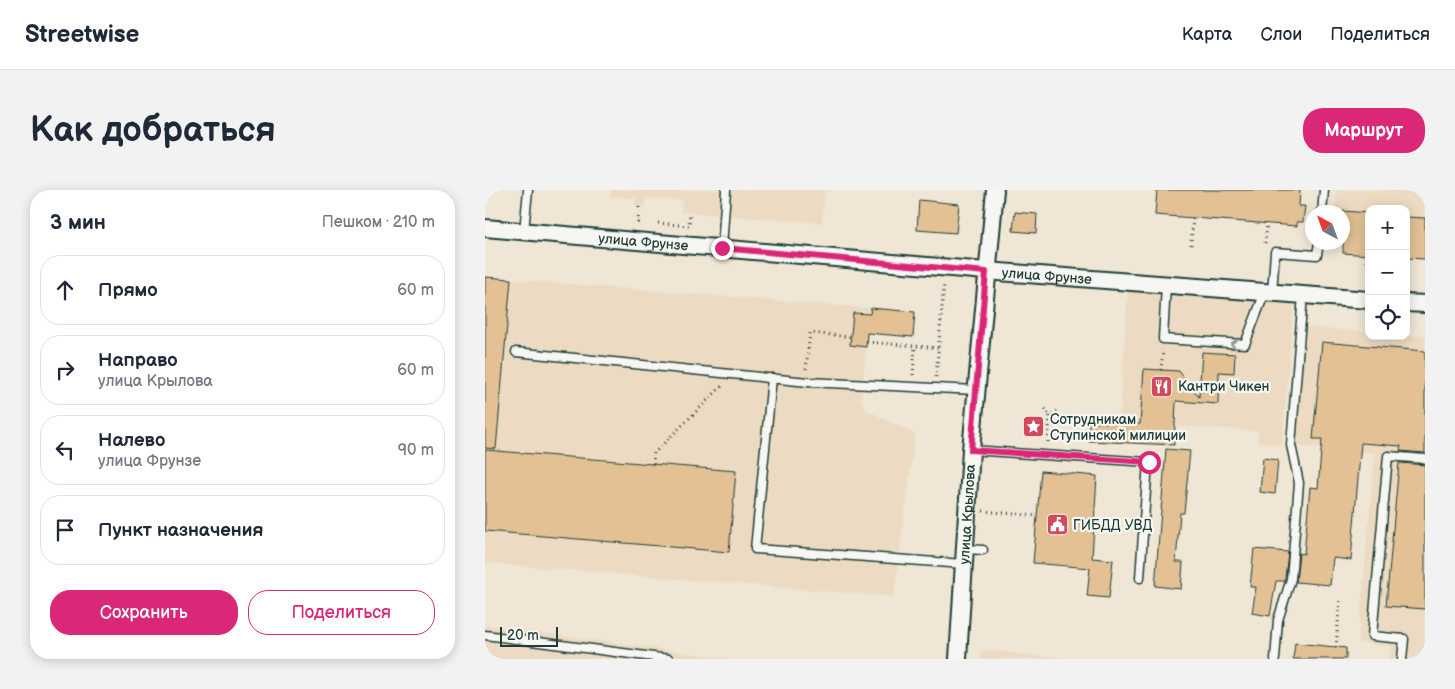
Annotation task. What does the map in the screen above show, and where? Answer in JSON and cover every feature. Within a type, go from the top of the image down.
[{"type":"street","name":"улица Крылова","points":[[958,659],[971,450],[995,190]]},
{"type":"street","name":"улица Фрунзе","points":[[485,228],[986,272],[1365,300]]},
{"type":"street","points":[[1410,303],[1425,304]]},
{"type":"lane","points":[[524,231],[528,190]]},
{"type":"lane","points":[[722,248],[726,190]]},
{"type":"lane","points":[[1322,205],[1324,190]]},
{"type":"lane","points":[[1166,285],[1163,339],[1245,344],[1268,292],[1275,252],[1317,255],[1318,250]]},
{"type":"lane","points":[[1275,659],[1278,620],[1291,579],[1299,483],[1291,445],[1303,295]]},
{"type":"lane","points":[[516,352],[805,382],[976,390]]},
{"type":"lane","points":[[772,378],[755,549],[964,557],[983,550]]},
{"type":"lane","points":[[971,450],[1149,462],[1140,578]]},
{"type":"lane","points":[[1402,659],[1404,639],[1372,636],[1388,456],[1425,459]]},
{"type":"lane","points":[[485,635],[669,659]]},
{"type":"path","points":[[639,206],[638,222],[647,222]]},
{"type":"path","points":[[655,223],[689,226],[690,213]]},
{"type":"path","points":[[1191,246],[1193,218]]},
{"type":"path","points":[[1264,251],[1267,224]]},
{"type":"path","points":[[935,388],[945,268]]},
{"type":"path","points":[[805,382],[810,333],[851,337]]},
{"type":"path","points":[[1161,370],[1163,339]]},
{"type":"path","points":[[867,342],[939,348]]},
{"type":"path","points":[[913,387],[915,346]]},
{"type":"path","points":[[653,464],[654,453],[734,374]]},
{"type":"path","points":[[1045,410],[1050,415],[1047,456]]},
{"type":"path","points":[[1050,415],[1058,410]]},
{"type":"path","points":[[967,510],[1037,516]]},
{"type":"path","points":[[1336,647],[1340,599]]},
{"type":"shaded area","points":[[611,190],[825,190],[822,223],[681,212],[682,201],[675,200],[646,198],[645,207],[635,206],[635,198],[610,197]]},
{"type":"shaded area","points":[[1337,190],[1425,190],[1425,218],[1410,217],[1410,205],[1365,205],[1365,213],[1350,212],[1350,205],[1336,205]]},
{"type":"shaded area","points":[[485,277],[915,312],[913,337],[868,333],[861,400],[865,409],[915,434],[894,597],[485,563]]},
{"type":"shaded area","points":[[1128,290],[1294,302],[1282,445],[1257,442],[1258,431],[1119,423]]},
{"type":"shaded area","points":[[1306,327],[1365,332],[1365,340],[1410,340],[1410,336],[1425,336],[1425,659],[1389,659],[1390,646],[1358,643],[1375,453],[1296,446]]},
{"type":"shaded area","points":[[485,625],[732,659],[485,659]]},
{"type":"shaded area","points":[[981,650],[1072,659],[980,659]]},
{"type":"building","points":[[1157,190],[1300,190],[1299,206],[1305,206],[1303,222],[1297,222],[1297,226],[1155,215]]},
{"type":"building","points":[[919,200],[959,204],[956,233],[917,230]]},
{"type":"building","points":[[1015,212],[1037,214],[1036,233],[1013,231]]},
{"type":"building","points":[[1350,212],[1365,213],[1365,255],[1343,253],[1343,250],[1350,250]]},
{"type":"building","points":[[1410,217],[1425,218],[1425,259],[1410,258]]},
{"type":"building","points":[[485,277],[511,279],[496,449],[485,448]]},
{"type":"building","points":[[871,308],[915,312],[913,337],[867,333],[866,347],[850,345],[853,313],[870,314]]},
{"type":"building","points":[[1322,342],[1425,351],[1425,453],[1400,451],[1401,446],[1361,443],[1351,560],[1333,558],[1330,585],[1296,582],[1299,553],[1304,554],[1310,487],[1318,488],[1322,439],[1313,439]]},
{"type":"building","points":[[1202,352],[1235,354],[1234,373],[1219,372],[1218,404],[1176,401],[1174,445],[1088,441],[1089,422],[1140,424],[1144,369],[1179,371],[1199,397]]},
{"type":"building","points":[[1166,449],[1190,451],[1184,513],[1180,513],[1176,562],[1183,562],[1181,589],[1155,586]]},
{"type":"building","points":[[485,450],[736,471],[729,552],[485,531]]},
{"type":"building","points":[[1263,458],[1278,460],[1275,494],[1260,492]]},
{"type":"building","points":[[1399,463],[1425,465],[1425,609],[1386,606]]},
{"type":"building","name":"ГИБДД УВД","points":[[1041,471],[1097,476],[1092,558],[1113,560],[1109,598],[1087,596],[1090,568],[1033,563]]},
{"type":"building","points":[[1254,549],[1288,552],[1285,578],[1284,581],[1276,581],[1270,616],[1252,613],[1256,587],[1250,587]]},
{"type":"building","points":[[1295,643],[1346,648],[1346,659],[1293,659]]},
{"type":"place","name":"Кантри Чикен","points":[[1162,386]]},
{"type":"place","name":"Сотрудникам Ступинской милиции","points":[[1034,427]]},
{"type":"place","name":"ГИБДД УВД","points":[[1057,525]]},
{"type":"route","points":[[722,248],[986,272],[971,450],[1149,462]]}]
